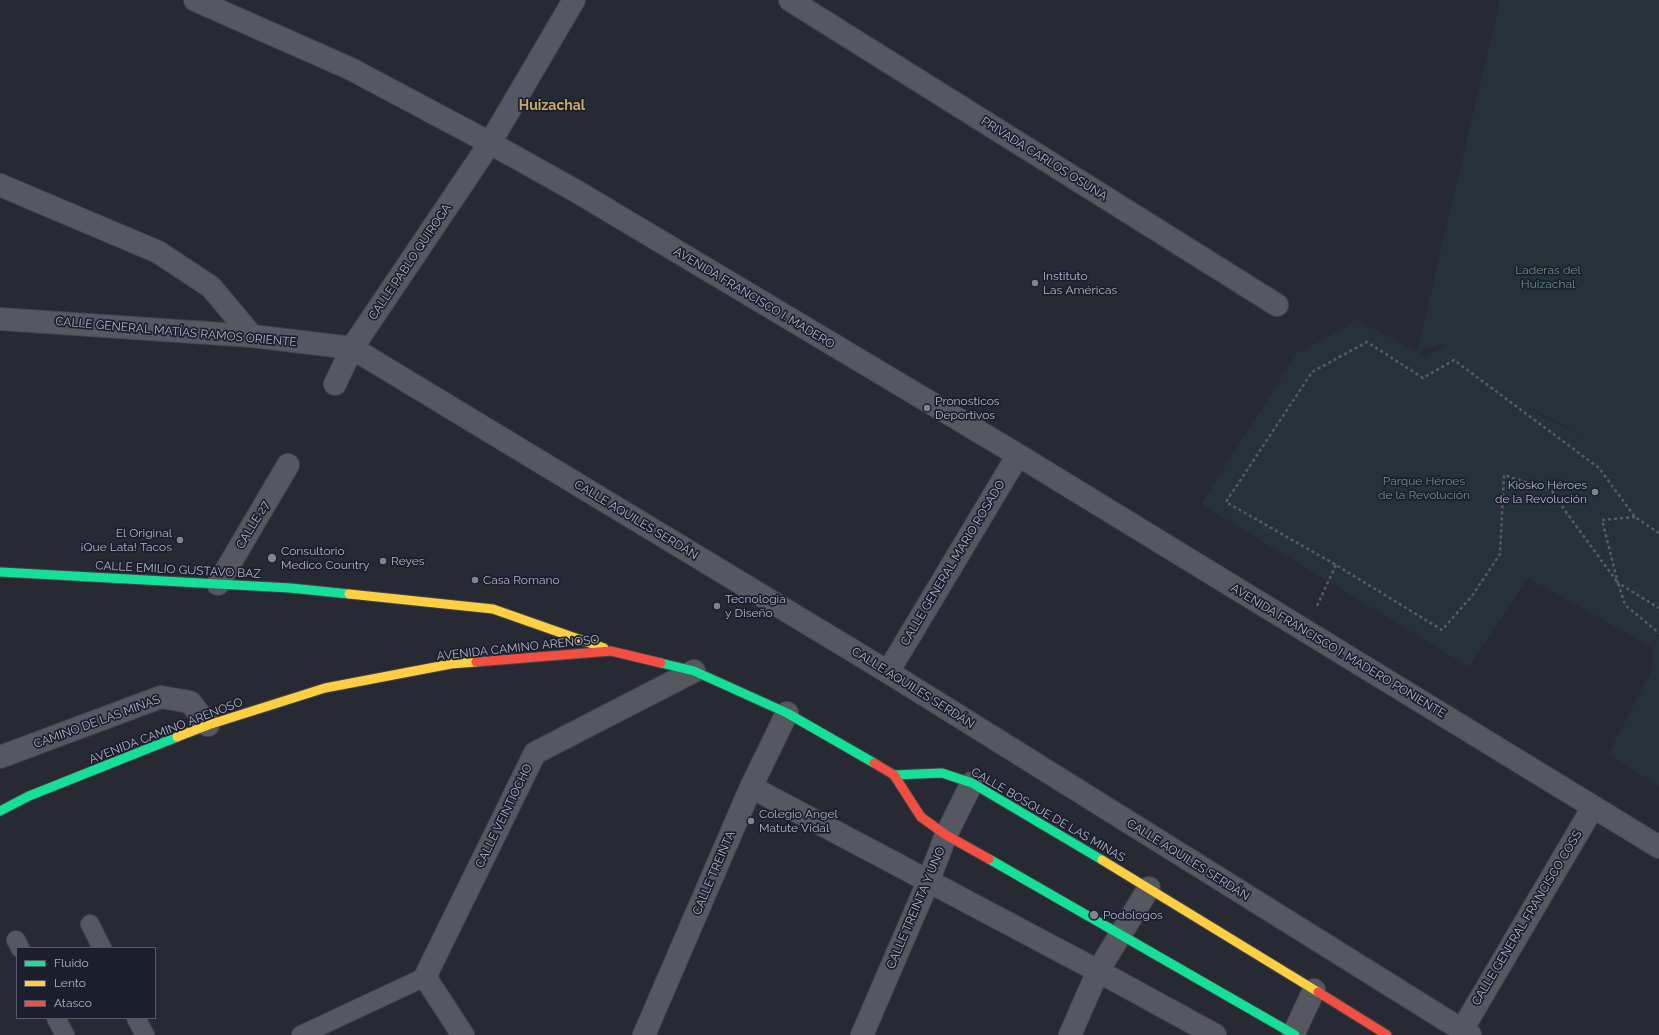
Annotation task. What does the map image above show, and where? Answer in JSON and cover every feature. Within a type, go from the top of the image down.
[{"type":"main road","name":"CALLE EMILIO GUSTAVO BAZ","points":[[0,572],[290,588],[493,609],[611,651]]},
{"type":"main road","name":"AVENIDA CAMINO ARENOSO","points":[[0,811],[29,796],[208,725],[325,688],[451,664],[611,651],[694,671],[787,713],[894,775]]},
{"type":"main road","name":"CALLE BOSQUE DE LAS MINAS","points":[[894,775],[942,773],[972,783],[1148,888],[1387,1035]]},
{"type":"main road","points":[[894,775],[921,817],[946,835],[1120,933],[1294,1035]]},
{"type":"street","name":"AVENIDA FRANCISCO I. MADERO","points":[[195,0],[351,69],[490,143],[576,191],[1018,455]]},
{"type":"street","name":"CALLE PABLO QUIROGA","points":[[335,384],[352,348],[490,143],[574,0]]},
{"type":"street","name":"PRIVADA CARLOS OSUNA","points":[[790,0],[815,6],[1277,306]]},
{"type":"street","points":[[0,185],[158,252],[211,287],[252,336]]},
{"type":"street","name":"CALLE GENERAL MATÍAS RAMOS ORIENTE","points":[[0,319],[252,336],[352,348]]},
{"type":"street","name":"CALLE AQUILES SERDÁN","points":[[352,348],[888,672],[1466,1032]]},
{"type":"street","name":"AVENIDA FRANCISCO I. MADERO PONIENTE","points":[[1018,455],[1659,847]]},
{"type":"street","name":"CALLE GENERAL MARIO ROSADO","points":[[888,672],[1018,455]]},
{"type":"street","name":"CALLE 27","points":[[218,584],[288,465]]},
{"type":"street","name":"CALLE VEINTIOCHO","points":[[425,977],[535,753],[694,671]]},
{"type":"street","name":"CAMINO DE LAS MINAS","points":[[2,752],[161,697],[190,702],[208,725]]},
{"type":"street","name":"CALLE TREINTA","points":[[644,1035],[751,787],[787,713]]},
{"type":"street","name":"CALLE TREINTA Y UNO","points":[[862,1035],[928,882],[946,835],[972,783]]},
{"type":"street","points":[[751,787],[928,882],[1098,970],[1215,1035]]},
{"type":"street","name":"CALLE GENERAL FRANCISCO COSS","points":[[1466,1032],[1594,807]]},
{"type":"street","points":[[1070,1035],[1098,970],[1148,888]]},
{"type":"street","points":[[425,977],[463,1035]]},
{"type":"street","points":[[1294,1035],[1314,990]]},
{"type":"lane","points":[[90,924],[102,947]]},
{"type":"lane","points":[[301,1035],[425,977]]},
{"type":"lane","points":[[57,1019],[65,1035]]},
{"type":"lane","points":[[136,1019],[144,1035]]},
{"type":"path","points":[[1659,533],[1635,517],[1599,468],[1454,360],[1424,378],[1367,342],[1312,372],[1226,502],[1336,565],[1442,630],[1472,596],[1500,554],[1504,475],[1552,491],[1618,583],[1659,608]]},
{"type":"path","points":[[1635,517],[1602,520],[1624,605],[1659,633]]},
{"type":"path","points":[[1306,632],[1336,565]]},
{"type":"green space","points":[[1500,0],[1659,0],[1659,786],[1608,754],[1653,668],[1653,648],[1528,578],[1469,667],[1201,504],[1297,353],[1348,326],[1356,319],[1417,352]],"holes":[[[1451,342],[1426,357],[1417,352]],[[1529,407],[1593,441],[1536,413]]]},
{"type":"traffic: fast","points":[[0,572],[290,588],[349,594]]},
{"type":"traffic: fast","points":[[661,663],[694,671],[787,713],[874,763]]},
{"type":"traffic: fast","points":[[0,811],[29,796],[177,737]]},
{"type":"traffic: fast","points":[[894,775],[942,773],[972,783],[1102,860]]},
{"type":"traffic: fast","points":[[989,859],[1295,1035]]},
{"type":"traffic: slow","points":[[349,594],[493,609],[604,648]]},
{"type":"traffic: slow","points":[[177,737],[208,725],[325,688],[451,664],[476,662]]},
{"type":"traffic: slow","points":[[1102,860],[1318,992]]},
{"type":"traffic: jam","points":[[476,662],[611,651],[661,663]]},
{"type":"traffic: jam","points":[[874,763],[894,775],[921,817],[946,835],[989,859]]},
{"type":"traffic: jam","points":[[1318,992],[1387,1035]]},
{"type":"place","name":"Instituto Las Américas","points":[[1035,283]]},
{"type":"place","name":"Pronosticos Deportivos","points":[[927,408]]},
{"type":"place","name":"Kiosko Héroes de la Revolución","points":[[1595,492]]},
{"type":"place","name":"El Original ¡Que Lata! Tacos","points":[[180,540]]},
{"type":"place","name":"Consultorio Medico Country","points":[[272,558]]},
{"type":"place","name":"Reyes","points":[[383,561]]},
{"type":"place","name":"Casa Romano","points":[[475,580]]},
{"type":"place","name":"Tecnologia y Diseño","points":[[717,606]]},
{"type":"place","name":"Colegio Angel Matute Vidal","points":[[751,821]]},
{"type":"place","name":"Podologos","points":[[1094,915]]},
{"type":"district","name":"Huizachal","points":[[552,106]]},
{"type":"park label","name":"Laderas del Huizachal","points":[[1548,277]]},
{"type":"park label","name":"Parque Héroes de la Revolución","points":[[1424,488]]}]
